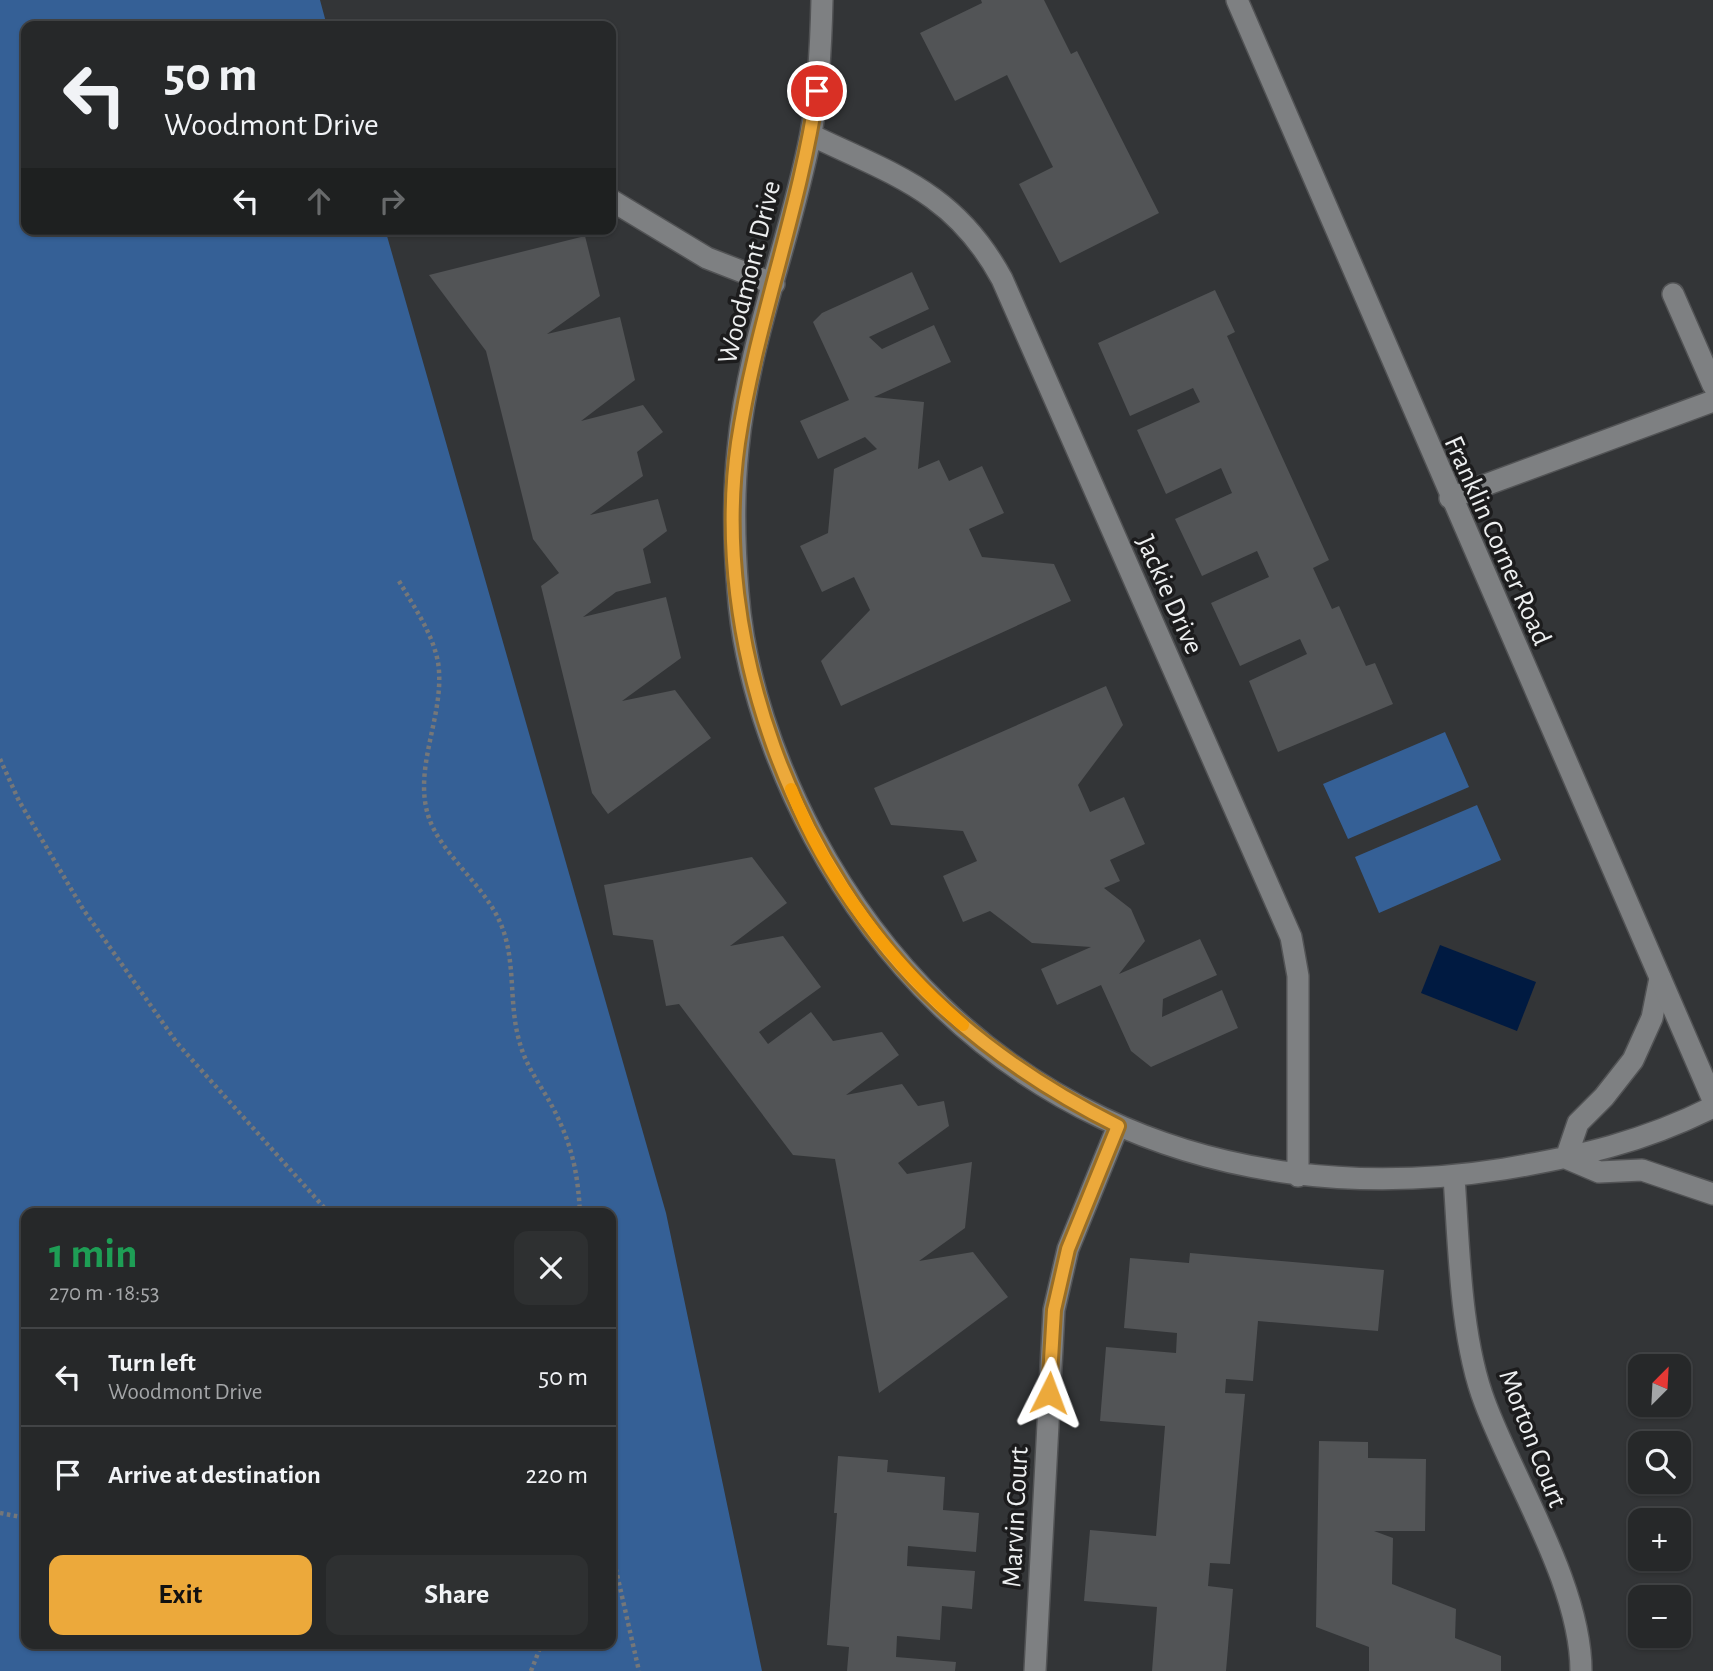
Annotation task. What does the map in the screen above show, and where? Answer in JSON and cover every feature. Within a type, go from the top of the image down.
[{"type":"street","name":"Woodmont Drive","points":[[822,0],[820,69],[811,135],[752,365],[742,419],[734,517],[738,599],[751,669],[770,737],[796,802],[835,875],[875,931],[938,1003],[1000,1057],[1054,1094],[1118,1126],[1178,1149],[1255,1169],[1298,1176],[1367,1181],[1454,1177],[1566,1158],[1635,1141],[1713,1107]]},
{"type":"street","name":"Franklin Corner Road","points":[[1237,0],[1450,498],[1713,1100]]},
{"type":"street","name":"Jackie Drive","points":[[811,135],[924,190],[959,217],[989,254],[1002,279],[1291,937],[1298,976],[1298,1176]]},
{"type":"street","points":[[616,203],[707,258],[774,284]]},
{"type":"street","points":[[1673,294],[1713,385]]},
{"type":"street","points":[[1450,498],[1713,401]]},
{"type":"street","points":[[1660,978],[1652,1018],[1633,1060],[1604,1097],[1578,1124],[1566,1158],[1599,1172],[1642,1170],[1713,1194]]},
{"type":"street","name":"Marvin Court","points":[[1035,1671],[1054,1310],[1068,1249],[1118,1126]]},
{"type":"street","name":"Morton Court","points":[[1454,1177],[1465,1314],[1484,1400],[1572,1607],[1581,1648],[1581,1671]]},
{"type":"path","points":[[399,581],[431,637],[438,664],[438,691],[424,788],[428,816],[444,844],[482,889],[500,922],[510,960],[518,1040],[531,1074],[557,1114],[578,1168],[580,1208]]},
{"type":"path","points":[[0,759],[19,801],[83,909],[177,1043],[325,1208]]},
{"type":"path","points":[[0,1513],[21,1517]]},
{"type":"path","points":[[616,1570],[639,1671]]},
{"type":"path","points":[[531,1671],[540,1649]]},
{"type":"shaded area","points":[[0,0],[320,0],[326,21],[21,21],[21,235],[387,235],[666,1213],[762,1671],[0,1671]]},
{"type":"shaded area","points":[[1445,732],[1469,787],[1348,839],[1323,784]]},
{"type":"shaded area","points":[[1477,805],[1501,860],[1379,913],[1355,857]]},
{"type":"shaded area","points":[[1440,945],[1536,982],[1517,1031],[1421,993]]},
{"type":"building","points":[[981,0],[1044,0],[1071,54],[1077,51],[1159,213],[1060,263],[1019,184],[1053,167],[1007,75],[955,101],[920,33],[982,3]]},
{"type":"building","points":[[585,236],[600,296],[547,334],[620,317],[635,380],[581,421],[643,405],[663,432],[637,452],[643,476],[590,515],[658,499],[667,531],[643,549],[651,583],[616,592],[583,617],[666,597],[681,658],[622,701],[675,690],[711,738],[608,814],[592,793],[541,586],[559,573],[533,539],[486,351],[429,275]]},
{"type":"building","points":[[912,272],[929,309],[869,337],[882,349],[934,325],[951,362],[874,397],[924,402],[918,469],[939,460],[949,481],[982,466],[1004,513],[969,529],[982,557],[1054,564],[1071,601],[841,706],[821,661],[870,610],[854,577],[822,592],[800,546],[828,533],[834,469],[877,449],[865,437],[818,459],[800,421],[849,400],[813,322],[822,313]]},
{"type":"building","points":[[1215,290],[1235,332],[1227,336],[1329,560],[1313,568],[1332,609],[1339,606],[1366,666],[1375,663],[1393,704],[1278,752],[1249,681],[1307,654],[1300,639],[1240,666],[1211,603],[1269,577],[1257,551],[1202,576],[1175,519],[1232,493],[1221,468],[1166,494],[1137,430],[1200,402],[1193,388],[1130,416],[1098,343]]},
{"type":"building","points":[[1106,686],[1123,725],[1078,785],[1090,812],[1124,797],[1145,844],[1110,860],[1120,881],[1104,888],[1131,909],[1145,941],[1119,974],[1200,939],[1217,975],[1163,999],[1162,1017],[1222,990],[1238,1028],[1151,1067],[1131,1051],[1101,985],[1057,1005],[1041,969],[1091,947],[1032,943],[990,911],[963,922],[943,876],[977,861],[963,831],[891,825],[874,788]]},
{"type":"building","points":[[752,857],[787,903],[730,946],[783,936],[821,987],[759,1032],[768,1044],[811,1012],[833,1041],[882,1032],[899,1055],[846,1095],[902,1084],[918,1106],[944,1101],[949,1126],[898,1163],[907,1174],[972,1162],[965,1228],[919,1261],[973,1252],[1008,1297],[879,1393],[835,1159],[793,1155],[679,1004],[666,1006],[653,940],[613,935],[604,885]]},
{"type":"building","points":[[1190,1253],[1384,1270],[1378,1331],[1258,1321],[1253,1381],[1226,1379],[1225,1393],[1245,1394],[1230,1564],[1210,1563],[1208,1586],[1233,1589],[1226,1671],[1152,1671],[1157,1607],[1084,1601],[1090,1530],[1156,1536],[1165,1426],[1100,1421],[1106,1347],[1176,1353],[1177,1333],[1124,1328],[1130,1258],[1189,1263]]},
{"type":"building","points":[[1319,1441],[1368,1442],[1368,1458],[1426,1459],[1425,1531],[1374,1531],[1393,1538],[1392,1584],[1456,1609],[1455,1638],[1501,1656],[1501,1671],[1369,1671],[1369,1647],[1316,1627]]},
{"type":"building","points":[[838,1456],[888,1460],[887,1472],[945,1477],[943,1510],[979,1513],[976,1552],[908,1546],[907,1566],[975,1571],[972,1609],[942,1606],[940,1640],[897,1636],[896,1657],[956,1662],[955,1671],[847,1671],[849,1647],[827,1645],[837,1513],[834,1513]]},
{"type":"slow traffic","points":[[791,789],[835,875],[883,942],[938,1003],[963,1025]]},
{"type":"route","points":[[817,91],[811,135],[752,365],[738,446],[734,517],[738,599],[746,645],[770,737],[796,802],[835,875],[883,942],[938,1003],[1000,1057],[1054,1094],[1118,1126],[1068,1249],[1054,1310],[1049,1393]]}]
